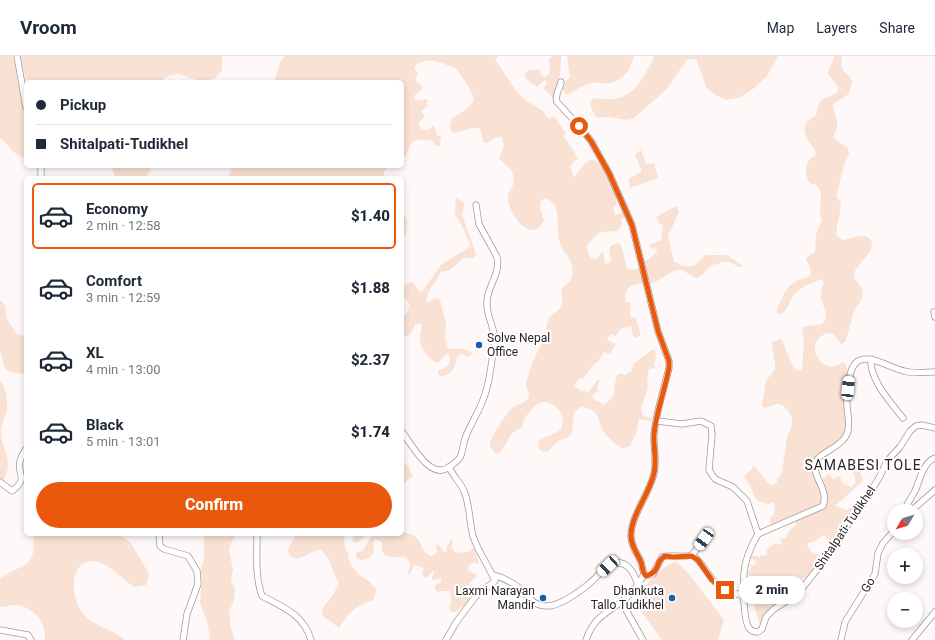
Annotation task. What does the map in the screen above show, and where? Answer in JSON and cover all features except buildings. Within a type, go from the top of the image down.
[{"type":"street","points":[[16,56],[24,97]]},
{"type":"street","points":[[561,82],[555,98],[591,141],[609,173],[632,225],[658,331],[669,361],[669,368],[654,436],[656,462],[654,476],[633,523],[631,535],[634,549],[641,564],[643,573],[633,592],[598,618],[592,625],[586,640]]},
{"type":"street","points":[[404,435],[426,464],[440,471],[445,470],[459,461],[462,456],[466,436],[487,391],[495,339],[486,301],[498,270],[498,262],[497,257],[479,224],[476,205]]},
{"type":"street","points":[[934,312],[935,317]]},
{"type":"street","points":[[643,573],[646,576],[653,574],[659,560],[665,556],[692,556],[698,560],[712,580],[725,590],[743,596],[743,575],[745,562],[751,546],[758,534],[823,506],[825,497],[815,469],[815,463],[819,458],[841,443],[846,437],[848,430],[847,403],[851,368],[854,364],[862,359],[871,359],[906,372],[935,372]]},
{"type":"street","points":[[871,359],[870,364],[880,388],[903,418]]},
{"type":"street","points":[[657,421],[682,424],[702,421],[711,426],[712,434],[709,470],[715,479],[733,487],[747,501],[758,534]]},
{"type":"street","name":"Shitalpati-Tudikhel","points":[[743,596],[749,629],[754,632],[758,632],[762,629],[766,617],[779,604],[793,597],[799,592],[835,547],[848,524],[863,505],[887,461],[900,447],[910,431],[916,426],[922,425],[935,428]]},
{"type":"street","points":[[0,482],[12,491],[17,486],[22,479],[20,462],[24,453]]},
{"type":"street","points":[[908,504],[925,468],[931,459],[935,458]]},
{"type":"street","points":[[446,640],[457,621],[476,596],[495,580],[474,538],[469,509],[464,492],[459,482],[451,473],[449,467]]},
{"type":"street","points":[[919,504],[935,490]]},
{"type":"street","points":[[159,536],[160,546],[164,549],[188,556],[197,571],[198,584],[187,614],[183,640]]},
{"type":"street","points":[[257,536],[258,574],[262,596],[283,606],[301,619],[311,640]]},
{"type":"street","points":[[692,556],[707,536]]},
{"type":"street","name":"Go","points":[[841,640],[845,622],[875,574],[878,553],[887,539]]},
{"type":"street","points":[[493,575],[501,577],[518,587],[528,599],[536,604],[547,606],[557,605],[564,602],[589,584],[608,566],[615,564],[629,566],[638,585]]},
{"type":"street","points":[[624,600],[626,610],[643,640]]},
{"type":"street","points":[[912,640],[935,612]]},
{"type":"street","points":[[0,630],[28,635],[31,640]]},
{"type":"shaded area","points":[[0,56],[13,56],[24,111],[24,158],[15,153],[0,138]]},
{"type":"shaded area","points":[[20,56],[222,56],[222,70],[214,79],[206,80],[196,80],[179,74],[170,75],[162,80],[26,80]]},
{"type":"shaded area","points":[[285,56],[499,56],[495,59],[516,91],[526,101],[542,110],[549,119],[554,116],[566,134],[564,136],[578,158],[570,167],[574,177],[586,162],[593,159],[602,167],[609,179],[617,205],[613,206],[615,215],[623,213],[625,217],[621,219],[622,225],[618,231],[600,232],[596,235],[587,246],[587,250],[591,258],[597,259],[603,251],[605,264],[611,262],[609,248],[612,245],[619,243],[622,247],[627,269],[640,268],[643,261],[650,259],[657,251],[656,248],[650,249],[649,245],[661,240],[663,226],[659,223],[656,217],[676,206],[679,212],[668,236],[674,262],[688,267],[697,263],[705,255],[727,255],[743,266],[738,267],[730,262],[720,262],[719,264],[708,268],[700,277],[696,278],[680,269],[675,270],[653,283],[646,285],[636,284],[631,286],[626,291],[625,302],[631,303],[630,316],[636,319],[641,335],[634,338],[631,326],[620,329],[616,336],[610,334],[607,340],[616,344],[610,354],[604,352],[598,362],[595,363],[583,379],[580,378],[574,386],[581,391],[584,390],[588,393],[598,379],[600,381],[597,388],[599,390],[592,396],[596,402],[598,400],[603,405],[614,395],[617,375],[620,373],[625,375],[631,371],[634,363],[652,350],[655,350],[655,368],[649,369],[647,382],[648,387],[641,408],[643,416],[652,418],[651,421],[639,419],[636,434],[629,447],[622,448],[615,444],[602,429],[597,415],[593,411],[582,406],[574,412],[572,433],[568,437],[557,442],[548,451],[543,452],[539,449],[539,441],[559,431],[563,420],[562,415],[554,406],[543,402],[536,405],[527,415],[522,427],[512,433],[501,452],[497,454],[491,448],[490,442],[492,437],[509,411],[513,407],[526,401],[529,397],[529,392],[526,386],[529,371],[541,345],[549,318],[558,311],[562,305],[561,289],[571,280],[572,267],[571,262],[559,240],[557,210],[551,201],[545,198],[541,201],[540,209],[544,220],[537,229],[528,229],[515,217],[508,200],[508,195],[513,185],[514,178],[510,170],[499,159],[504,146],[502,138],[494,138],[487,143],[483,142],[480,128],[472,128],[455,133],[452,132],[450,127],[452,118],[464,111],[472,104],[473,101],[472,94],[456,69],[435,61],[423,61],[415,66],[415,70],[418,74],[415,80],[423,87],[414,98],[418,101],[427,99],[428,101],[426,103],[428,105],[421,111],[425,116],[418,123],[422,130],[425,129],[426,131],[434,125],[437,135],[442,137],[440,141],[441,146],[437,146],[430,140],[416,140],[412,143],[404,157],[404,80],[275,80],[281,60]]},
{"type":"shaded area","points":[[552,56],[561,56],[561,66],[557,87],[552,96],[543,89],[547,83],[545,80],[537,87],[526,79],[524,75],[529,71],[540,70],[541,75],[545,77],[550,73],[549,59]]},
{"type":"shaded area","points":[[567,56],[634,56],[629,69],[623,77],[615,82],[588,84],[568,95],[564,93],[562,88],[570,77]]},
{"type":"shaded area","points":[[653,56],[778,56],[767,76],[753,89],[741,97],[727,100],[715,95],[706,87],[696,59],[688,59],[668,88],[634,118],[627,120],[609,117],[597,118],[592,111],[591,106],[593,98],[613,99],[621,97],[633,90],[654,58]]},
{"type":"shaded area","points":[[834,56],[842,56],[842,69],[852,81],[847,96],[833,104],[837,124],[834,136],[836,140],[848,148],[849,154],[844,165],[836,196],[841,203],[837,236],[842,240],[858,236],[867,237],[870,239],[872,246],[869,253],[854,274],[861,287],[863,296],[854,312],[845,342],[841,344],[833,334],[829,333],[821,336],[816,342],[815,349],[821,362],[827,366],[835,366],[843,362],[846,365],[848,373],[851,424],[843,439],[813,461],[812,470],[820,481],[829,474],[833,479],[840,476],[842,483],[851,487],[855,484],[855,477],[847,463],[853,458],[861,464],[861,475],[863,481],[835,506],[846,510],[861,504],[834,544],[831,544],[824,535],[815,541],[808,543],[807,545],[811,551],[820,555],[821,561],[813,573],[801,580],[795,586],[791,583],[782,589],[766,624],[761,625],[751,595],[753,583],[748,572],[752,567],[748,564],[754,566],[756,561],[751,558],[752,555],[760,557],[760,555],[766,556],[767,550],[775,543],[779,545],[782,543],[779,539],[786,538],[789,531],[796,525],[791,518],[771,526],[770,519],[774,514],[775,505],[772,502],[768,504],[757,501],[744,477],[754,466],[771,486],[777,482],[777,478],[781,476],[787,437],[792,425],[792,418],[784,406],[778,404],[764,408],[762,405],[766,381],[775,369],[772,342],[780,339],[782,340],[793,367],[796,370],[802,371],[804,342],[802,328],[823,323],[826,316],[821,296],[821,290],[824,283],[821,279],[802,288],[796,293],[791,299],[786,310],[781,315],[776,312],[783,296],[791,284],[808,277],[811,273],[806,259],[815,252],[816,235],[822,220],[820,216],[821,193],[820,189],[816,185],[810,183],[806,174],[808,162],[816,153],[804,130],[807,122],[816,114],[820,102],[838,91],[838,87],[828,74]]},
{"type":"shaded area","points":[[641,150],[646,164],[654,163],[658,178],[630,188],[629,179],[642,171],[635,154]]},
{"type":"shaded area","points":[[112,168],[150,168],[150,170],[147,176],[115,176]]},
{"type":"shaded area","points":[[231,168],[387,168],[384,171],[384,176],[229,176]]},
{"type":"shaded area","points":[[456,197],[464,202],[462,215],[476,254],[474,258],[464,258],[450,270],[441,272],[429,291],[426,301],[429,303],[438,298],[440,300],[446,323],[445,338],[448,349],[468,350],[472,354],[468,357],[462,354],[459,355],[452,372],[440,376],[438,371],[449,365],[450,356],[447,353],[438,363],[429,357],[420,342],[422,327],[421,323],[415,325],[410,335],[404,336],[404,315],[409,309],[409,303],[404,297],[404,286],[412,282],[418,291],[422,292],[441,265],[469,247],[470,245],[465,232],[455,214]]},
{"type":"shaded area","points":[[404,215],[407,219],[406,235],[404,237]]},
{"type":"shaded area","points":[[0,300],[5,305],[7,319],[17,334],[24,336],[24,374],[13,373],[5,369],[0,351]]},
{"type":"shaded area","points":[[0,380],[7,397],[7,409],[2,424],[1,433],[7,456],[8,468],[3,480],[0,478]]},
{"type":"shaded area","points":[[404,463],[408,466],[413,476],[404,483]]},
{"type":"shaded area","points":[[404,532],[414,536],[424,551],[428,555],[432,556],[437,552],[436,545],[438,544],[444,552],[447,551],[447,547],[451,540],[453,541],[451,547],[455,552],[469,552],[474,548],[479,563],[477,564],[475,562],[468,566],[469,572],[472,571],[472,573],[476,574],[477,576],[469,583],[470,584],[462,589],[470,599],[467,605],[463,606],[456,612],[452,612],[449,609],[451,602],[450,591],[437,592],[435,589],[435,585],[442,582],[440,578],[433,580],[432,577],[434,570],[427,577],[425,577],[422,574],[424,568],[414,565],[410,574],[408,574],[410,565],[407,558],[388,557],[382,550],[382,542],[378,540],[374,540],[374,552],[369,558],[360,560],[356,557],[356,553],[363,550],[372,536],[404,536]]},
{"type":"shaded area","points":[[33,536],[121,536],[131,543],[149,574],[146,585],[134,587],[109,567],[93,561],[85,563],[79,567],[74,581],[74,590],[78,606],[86,617],[125,640],[45,640],[44,628],[38,616],[28,608],[16,605],[0,607],[0,578],[27,563],[31,559],[34,545]]},
{"type":"shaded area","points":[[204,536],[236,536],[231,543],[229,551],[233,569],[231,580],[235,589],[234,601],[229,611],[231,628],[235,640],[210,640],[208,625],[200,603],[202,581],[201,570],[204,558]]},
{"type":"shaded area","points":[[295,536],[344,536],[345,548],[346,551],[349,552],[348,558],[352,566],[359,575],[369,581],[377,590],[373,600],[362,604],[353,610],[339,628],[322,615],[324,606],[333,595],[339,583],[329,560],[321,549],[296,559],[289,555],[288,549]]},
{"type":"shaded area","points":[[354,536],[365,536],[357,543],[352,540]]},
{"type":"shaded area","name":"Dhankuta Tallo Tudikhel","points":[[676,561],[689,574],[724,620],[718,640],[662,640],[634,601],[644,587],[662,569]]},
{"type":"place","name":"Solve Nepal Office","points":[[479,345]]},
{"type":"place","name":"Laxmi Narayan Mandir","points":[[543,598]]},
{"type":"place","name":"Dhankuta Tallo Tudikhel","points":[[672,598]]},
{"type":"district","name":"SAMABESI TOLE","points":[[863,465]]},
{"type":"route","points":[[579,126],[591,141],[609,173],[632,225],[658,331],[669,361],[669,368],[654,436],[656,462],[654,476],[633,523],[631,535],[634,549],[641,564],[642,572],[646,576],[653,574],[659,560],[662,557],[692,556],[698,560],[712,580],[725,590]]}]
